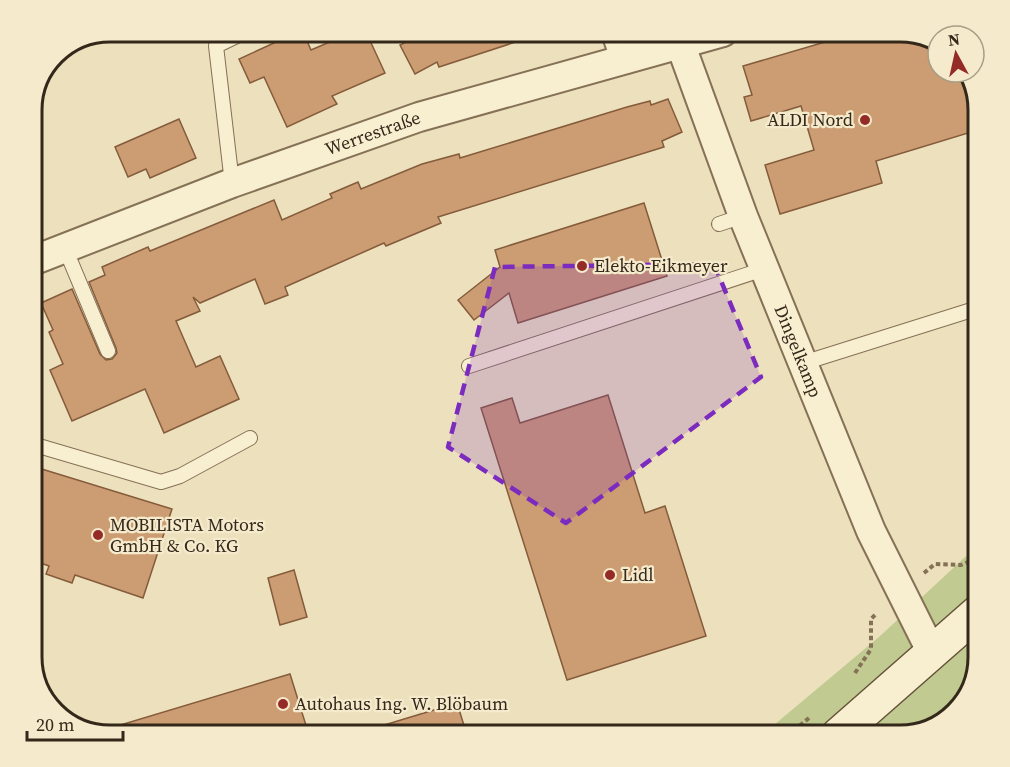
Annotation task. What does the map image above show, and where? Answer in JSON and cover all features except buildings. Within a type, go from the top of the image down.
[{"type":"main road","points":[[849,725],[968,621]]},
{"type":"street","points":[[619,42],[625,59]]},
{"type":"street","name":"Werrestraße","points":[[42,257],[232,183],[419,117],[687,42]]},
{"type":"street","name":"Dingelkamp","points":[[680,44],[731,220],[764,269],[871,531],[932,653]]},
{"type":"lane","points":[[224,42],[216,46],[232,183]]},
{"type":"lane","points":[[65,248],[108,351]]},
{"type":"lane","points":[[469,366],[764,269]]},
{"type":"lane","points":[[803,363],[968,311]]},
{"type":"lane","points":[[42,447],[161,482],[180,476],[250,438]]},
{"type":"path","points":[[852,678],[871,649],[871,619],[936,564],[961,565],[968,562]]},
{"type":"path","points":[[800,725],[813,715]]},
{"type":"highlighted area","points":[[714,264],[761,377],[566,523],[448,447],[495,267]]},
{"type":"green space","points":[[968,554],[967,666],[961,687],[945,708],[930,718],[913,724],[774,725],[879,637]]},
{"type":"place","name":"ALDI Nord","points":[[865,120]]},
{"type":"place","name":"Elekto-Eikmeyer","points":[[582,266]]},
{"type":"place","name":"MOBILISTA Motors GmbH & Co. KG","points":[[98,535]]},
{"type":"place","name":"Lidl","points":[[610,575]]},
{"type":"place","name":"Autohaus Ing. W. Blöbaum","points":[[283,704]]}]
